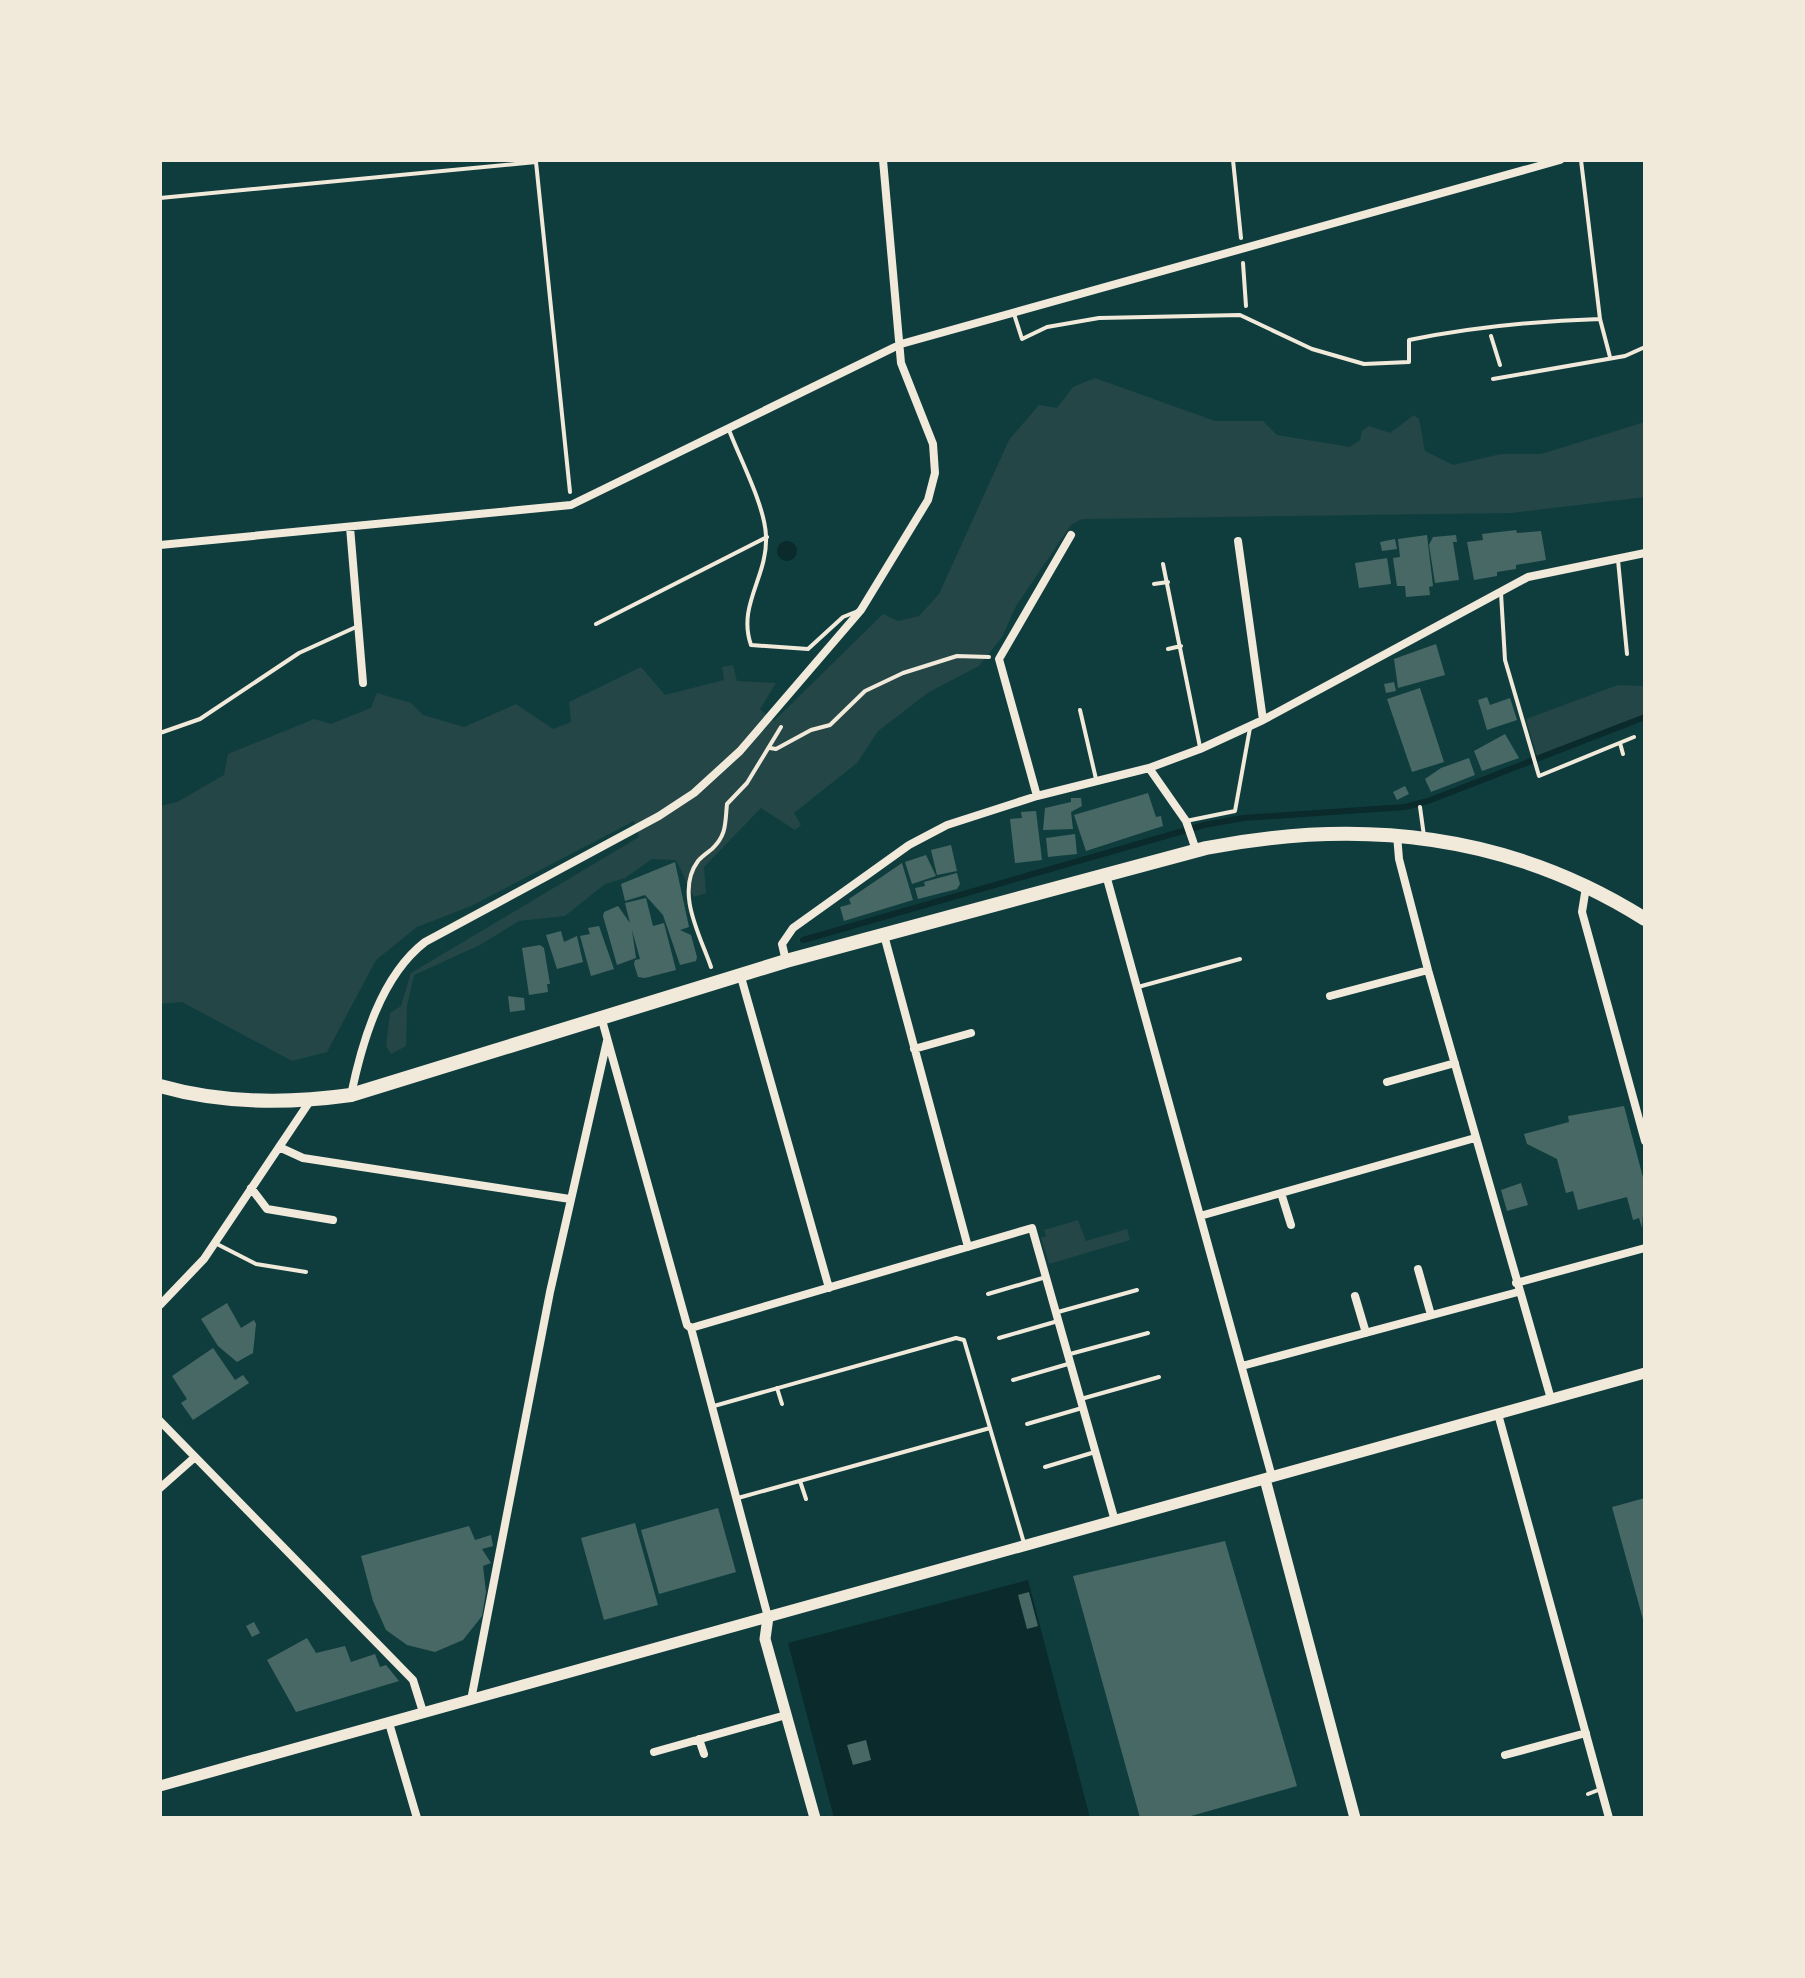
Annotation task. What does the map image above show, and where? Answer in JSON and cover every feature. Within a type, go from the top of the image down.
[{"type":"main road","points":[[160,1086],[225,1100],[310,1101],[351,1095],[786,961],[1106,875],[1194,845],[1271,835],[1332,831],[1397,835],[1501,854],[1586,887],[1645,919]]},
{"type":"street","points":[[351,1095],[368,1037],[391,978],[404,958],[425,942],[659,816],[694,793],[740,751],[861,610],[897,556],[928,500],[935,473],[933,444],[901,363],[883,160]]},
{"type":"street","points":[[160,545],[571,505],[901,344],[1560,160]]},
{"type":"street","points":[[350,527],[363,683]]},
{"type":"street","points":[[1037,796],[999,659],[1071,535]]},
{"type":"street","points":[[1238,541],[1263,720]]},
{"type":"street","points":[[786,961],[782,944],[793,928],[909,845],[947,825],[1037,796],[1149,768],[1200,749],[1263,720],[1528,577],[1645,553]]},
{"type":"street","points":[[1149,768],[1187,823],[1194,845]]},
{"type":"street","points":[[1397,835],[1399,859],[1428,970],[1551,1399]]},
{"type":"street","points":[[1106,875],[1242,1366],[1355,1818]]},
{"type":"street","points":[[1586,887],[1582,912],[1645,1141]]},
{"type":"street","points":[[884,935],[968,1247]]},
{"type":"street","points":[[1330,996],[1428,970]]},
{"type":"street","points":[[741,977],[829,1288]]},
{"type":"street","points":[[602,1020],[737,1499],[768,1617],[765,1639],[815,1818]]},
{"type":"street","points":[[914,1049],[971,1033]]},
{"type":"street","points":[[471,1700],[570,1199],[607,1041]]},
{"type":"street","points":[[1387,1082],[1455,1063]]},
{"type":"street","points":[[160,1305],[215,1243],[310,1101]]},
{"type":"street","points":[[1200,1216],[1475,1138]]},
{"type":"street","points":[[279,1147],[303,1158],[570,1199]]},
{"type":"street","points":[[251,1188],[267,1209],[333,1220]]},
{"type":"street","points":[[1281,1193],[1291,1225]]},
{"type":"street","points":[[691,1328],[1032,1228],[1115,1521]]},
{"type":"street","points":[[1242,1366],[1431,1315],[1645,1248]]},
{"type":"street","points":[[1418,1269],[1431,1315]]},
{"type":"street","points":[[1355,1296],[1366,1333]]},
{"type":"street","points":[[160,1786],[1645,1373]]},
{"type":"street","points":[[1498,1414],[1609,1818]]},
{"type":"street","points":[[160,1421],[413,1680],[423,1712]]},
{"type":"street","points":[[160,1488],[195,1457]]},
{"type":"street","points":[[654,1752],[786,1715]]},
{"type":"street","points":[[389,1723],[417,1818]]},
{"type":"street","points":[[1505,1755],[1586,1733]]},
{"type":"street","points":[[699,1739],[704,1754]]},
{"type":"lane","points":[[1581,160],[1600,319],[1610,357]]},
{"type":"lane","points":[[1014,313],[1022,339],[1047,327],[1099,318],[1240,315],[1312,349],[1364,364],[1415,363]]},
{"type":"lane","points":[[1409,362],[1409,340],[1488,326],[1600,319]]},
{"type":"lane","points":[[1493,379],[1625,356],[1645,347]]},
{"type":"lane","points":[[729,429],[767,537],[759,584],[745,612],[751,645],[808,649],[843,617],[861,610]]},
{"type":"lane","points":[[596,624],[767,537]]},
{"type":"lane","points":[[1618,560],[1627,654]]},
{"type":"lane","points":[[1163,564],[1200,749]]},
{"type":"lane","points":[[1154,584],[1168,582]]},
{"type":"lane","points":[[1500,591],[1504,600],[1505,660],[1539,776],[1634,737]]},
{"type":"lane","points":[[160,733],[200,719],[299,653],[358,626]]},
{"type":"lane","points":[[1168,649],[1181,646]]},
{"type":"lane","points":[[1080,710],[1096,782]]},
{"type":"lane","points":[[1187,823],[1235,811],[1250,726]]},
{"type":"lane","points":[[1620,743],[1623,754]]},
{"type":"lane","points":[[1420,807],[1424,839]]},
{"type":"lane","points":[[1137,987],[1240,959]]},
{"type":"lane","points":[[215,1243],[256,1264],[306,1272]]},
{"type":"lane","points":[[988,1294],[1046,1277]]},
{"type":"lane","points":[[999,1338],[1137,1290]]},
{"type":"lane","points":[[1013,1380],[1148,1333]]},
{"type":"lane","points":[[712,1406],[956,1338],[964,1340],[1025,1546]]},
{"type":"lane","points":[[1027,1424],[1159,1377]]},
{"type":"lane","points":[[777,1388],[782,1404]]},
{"type":"lane","points":[[737,1499],[990,1428]]},
{"type":"lane","points":[[1045,1467],[1095,1452]]},
{"type":"lane","points":[[800,1481],[806,1499]]},
{"type":"lane","points":[[1588,1794],[1601,1789]]},
{"type":"path","points":[[160,198],[536,161],[571,505]]},
{"type":"path","points":[[1488,326],[1504,378]]},
{"type":"path","points":[[770,748],[776,749],[811,730],[830,725],[865,691],[903,673],[957,656],[999,659]]},
{"type":"path","points":[[717,984],[687,892],[700,858],[721,840],[726,826],[727,804],[747,783],[785,719]]},
{"type":"shaded area","points":[[1095,378],[1215,421],[1263,421],[1277,435],[1350,447],[1360,440],[1362,431],[1369,426],[1390,433],[1414,415],[1419,419],[1425,451],[1453,465],[1501,454],[1541,454],[1645,422],[1645,497],[1511,513],[1082,519],[1071,525],[1016,606],[1002,637],[979,666],[929,692],[878,731],[857,763],[794,813],[801,825],[795,830],[761,808],[704,867],[706,893],[694,897],[676,860],[652,859],[625,878],[605,884],[565,916],[519,921],[480,945],[414,975],[407,1006],[406,1046],[391,1054],[386,1046],[390,1013],[401,1006],[411,973],[639,837],[634,821],[471,906],[417,927],[376,960],[327,1052],[292,1061],[182,1002],[160,1004],[160,806],[177,802],[224,775],[228,754],[314,719],[331,724],[371,708],[377,693],[411,703],[423,715],[464,727],[516,704],[553,729],[571,722],[569,702],[641,667],[665,695],[724,680],[722,667],[733,665],[737,681],[776,683],[760,709],[774,721],[883,614],[898,621],[919,616],[939,594],[1009,440],[1039,405],[1057,408],[1073,387]]},
{"type":"shaded area","points":[[787,541],[794,544],[797,551],[794,558],[787,561],[780,558],[777,551],[780,544]]},
{"type":"shaded area","points":[[1618,685],[1645,686],[1645,714],[1537,756],[1526,719]]},
{"type":"shaded area","points":[[1078,1220],[1086,1241],[1127,1229],[1130,1240],[1049,1264],[1041,1238],[1046,1236],[1044,1230]]},
{"type":"shaded area","points":[[1028,1580],[1090,1818],[834,1818],[788,1643]]},
{"type":"building","points":[[1516,530],[1517,533],[1541,531],[1546,560],[1516,565],[1516,569],[1497,572],[1497,576],[1474,580],[1467,542],[1483,540],[1482,534]]},
{"type":"building","points":[[1427,535],[1433,586],[1429,587],[1430,595],[1406,597],[1405,586],[1397,586],[1393,558],[1400,557],[1398,539]]},
{"type":"building","points":[[1456,535],[1457,542],[1453,542],[1459,580],[1435,583],[1429,545],[1433,537]]},
{"type":"building","points":[[1395,539],[1397,549],[1382,551],[1380,542]]},
{"type":"building","points":[[1387,558],[1391,584],[1359,588],[1355,563]]},
{"type":"building","points":[[1436,644],[1445,675],[1398,688],[1394,659]]},
{"type":"building","points":[[1394,682],[1396,691],[1386,693],[1384,684]]},
{"type":"building","points":[[1420,688],[1444,762],[1412,772],[1387,699]]},
{"type":"building","points":[[1487,697],[1490,705],[1510,698],[1517,720],[1487,730],[1478,700]]},
{"type":"building","points":[[1505,734],[1519,758],[1482,771],[1474,751]]},
{"type":"building","points":[[1469,758],[1475,775],[1431,792],[1425,779],[1441,768]]},
{"type":"building","points":[[1405,786],[1409,794],[1397,800],[1393,792]]},
{"type":"building","points":[[1148,793],[1156,817],[1161,816],[1163,826],[1086,851],[1074,815]]},
{"type":"building","points":[[1071,798],[1081,798],[1082,806],[1071,812],[1073,829],[1043,830],[1045,808],[1071,802]]},
{"type":"building","points":[[1036,811],[1042,860],[1015,863],[1010,819],[1022,818],[1021,812]]},
{"type":"building","points":[[1075,834],[1077,854],[1048,857],[1046,838]]},
{"type":"building","points":[[951,845],[957,871],[937,875],[931,850]]},
{"type":"building","points":[[926,855],[936,876],[912,884],[905,862]]},
{"type":"building","points":[[675,862],[689,927],[680,930],[691,935],[697,957],[696,961],[680,965],[663,915],[645,895],[625,901],[621,884]]},
{"type":"building","points":[[902,863],[913,900],[844,921],[840,907],[851,904],[849,899]]},
{"type":"building","points":[[957,873],[960,884],[957,889],[918,899],[915,888],[925,886],[924,882]]},
{"type":"building","points":[[646,898],[653,926],[664,923],[676,970],[645,978],[638,977],[634,964],[635,960],[640,959],[632,930],[636,958],[617,965],[603,916],[604,912],[618,906],[630,923],[625,903]]},
{"type":"building","points":[[599,926],[614,969],[591,976],[580,936],[590,934],[588,928]]},
{"type":"building","points":[[561,931],[564,942],[577,936],[583,962],[557,969],[546,935]]},
{"type":"building","points":[[540,945],[544,948],[550,984],[547,984],[548,992],[529,995],[522,948]]},
{"type":"building","points":[[508,996],[524,998],[525,1010],[510,1012]]},
{"type":"building","points":[[1624,1106],[1645,1185],[1642,1228],[1639,1218],[1633,1220],[1627,1197],[1578,1210],[1573,1191],[1566,1193],[1557,1159],[1527,1144],[1524,1134],[1569,1122],[1568,1116]]},
{"type":"building","points":[[1521,1183],[1528,1205],[1507,1211],[1501,1190]]},
{"type":"building","points":[[227,1303],[241,1328],[254,1320],[256,1324],[253,1353],[237,1362],[218,1346],[201,1319]]},
{"type":"building","points":[[213,1348],[235,1380],[243,1375],[249,1383],[193,1420],[181,1403],[187,1399],[172,1376]]},
{"type":"building","points":[[1645,1498],[1645,1623],[1644,1623],[1612,1507]]},
{"type":"building","points":[[718,1508],[736,1572],[659,1594],[641,1530]]},
{"type":"building","points":[[635,1523],[658,1605],[604,1620],[581,1538]]},
{"type":"building","points":[[469,1526],[475,1540],[491,1535],[493,1546],[482,1549],[491,1563],[483,1566],[486,1592],[482,1616],[463,1640],[435,1652],[407,1645],[386,1630],[373,1601],[361,1556]]},
{"type":"building","points":[[1225,1541],[1297,1786],[1184,1818],[1140,1818],[1073,1576]]},
{"type":"building","points":[[1029,1592],[1038,1626],[1027,1629],[1018,1595]]},
{"type":"building","points":[[254,1622],[260,1633],[252,1637],[246,1626]]},
{"type":"building","points":[[307,1638],[316,1653],[345,1646],[351,1662],[375,1654],[380,1667],[386,1665],[399,1681],[296,1712],[267,1660]]},
{"type":"building","points":[[866,1740],[871,1760],[853,1765],[847,1745]]},
{"type":"waterway","points":[[803,940],[1204,825],[1243,818],[1405,807],[1428,801],[1645,717]]}]
